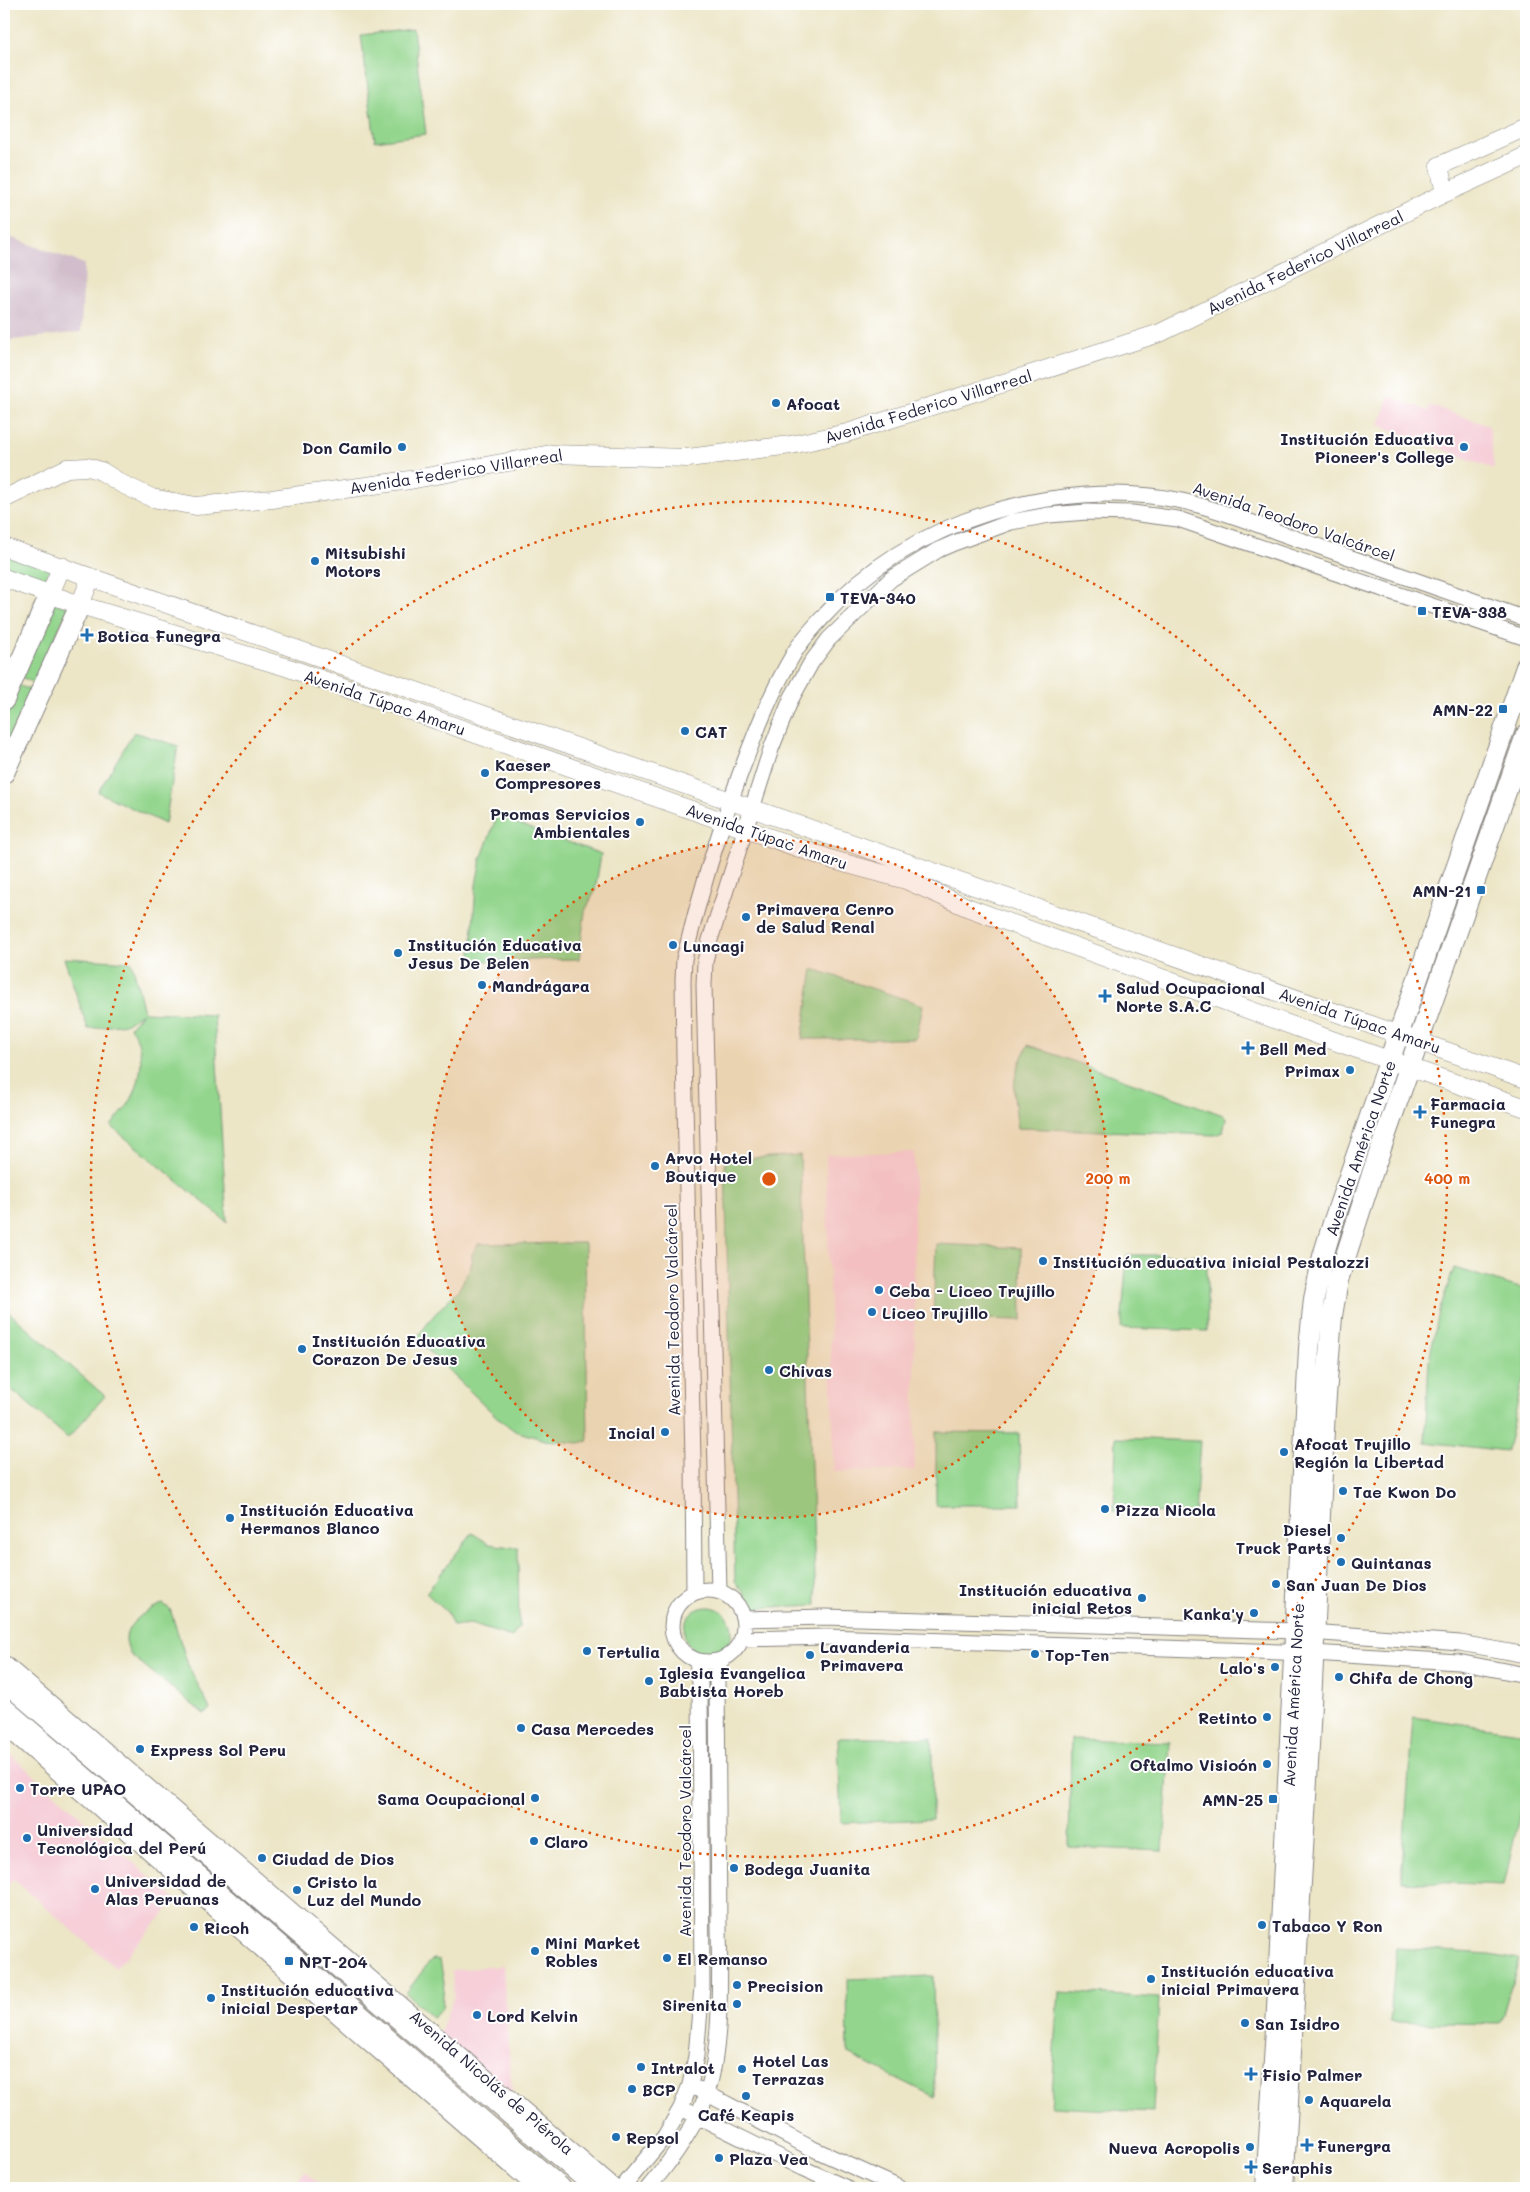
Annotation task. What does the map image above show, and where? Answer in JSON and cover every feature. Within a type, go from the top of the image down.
[{"type":"highway","name":"Avenida Nicolás de Piérola","points":[[4,1680],[597,2188]]},
{"type":"highway","points":[[4,1709],[159,1852],[560,2188]]},
{"type":"main road","points":[[1445,193],[1439,166],[1526,127]]},
{"type":"main road","name":"Avenida Federico Villarreal","points":[[4,499],[67,468],[78,466],[101,471],[122,484],[152,498],[196,506],[272,499],[401,481],[551,454],[688,458],[782,446],[847,433],[1160,333],[1445,193],[1526,156]]},
{"type":"main road","name":"Avenida Túpac Amaru","points":[[4,547],[753,807],[1526,1079]]},
{"type":"main road","points":[[4,700],[62,566]]},
{"type":"main road","points":[[4,773],[91,577]]},
{"type":"main road","name":"Avenida Túpac Amaru","points":[[4,578],[80,605],[288,668],[833,860],[906,880],[969,908],[1526,1108]]},
{"type":"main road","name":"Avenida América Norte","points":[[1283,2188],[1305,1632],[1309,1348],[1314,1299],[1323,1256],[1334,1220],[1526,667]]},
{"type":"main road","name":"Avenida América Norte","points":[[1305,1632],[1332,1316],[1338,1280],[1395,1108],[1526,735]]},
{"type":"main road","points":[[1499,746],[1520,754]]},
{"type":"main road","points":[[1358,1048],[1369,1024]]},
{"type":"main road","points":[[1374,1103],[1395,1108]]},
{"type":"main road","name":"Avenida América Norte","points":[[1266,2188],[1304,1653]]},
{"type":"street","name":"Avenida Teodoro Valcárcel","points":[[694,1591],[684,959],[731,800],[774,690],[794,652],[841,597],[880,563],[930,535],[1006,507],[1064,497],[1091,495],[1136,496],[1183,501],[1234,517],[1526,620]]},
{"type":"street","points":[[1064,497],[1065,513]]},
{"type":"street","points":[[1006,507],[1011,522]]},
{"type":"street","points":[[719,1591],[704,985],[705,962],[771,749],[791,699],[811,663],[829,639],[854,612],[890,579],[954,543],[1011,522],[1065,513],[1132,513],[1178,519],[1526,638]]},
{"type":"street","points":[[948,527],[954,543]]},
{"type":"street","points":[[880,563],[890,579]]},
{"type":"street","points":[[841,597],[854,612]]},
{"type":"street","points":[[774,690],[791,699]]},
{"type":"street","points":[[693,1458],[716,1457]]},
{"type":"street","points":[[706,1589],[719,1591],[736,1602],[744,1619],[742,1639],[730,1655],[720,1660],[696,1661],[687,1656],[674,1640],[672,1618],[677,1607],[694,1591],[706,1589]]},
{"type":"street","points":[[744,1619],[825,1617],[1305,1632],[1460,1643],[1526,1655]]},
{"type":"street","points":[[742,1639],[826,1637],[1304,1653],[1458,1662],[1526,1675]]},
{"type":"street","name":"Avenida Teodoro Valcárcel","points":[[648,2188],[678,2150],[698,2116],[707,2094],[715,2052],[720,1987],[717,1681],[720,1660]]},
{"type":"street","name":"Avenida Teodoro Valcárcel","points":[[622,2188],[662,2139],[681,2108],[690,2085],[696,2056],[702,1987],[700,1683],[696,1661]]},
{"type":"street","name":"Avenida Nicolás de Piérola","points":[[4,1663],[615,2188]]},
{"type":"street","points":[[4,1726],[159,1852],[536,2188]]},
{"type":"street","points":[[690,2085],[809,2147],[900,2188]]},
{"type":"street","points":[[681,2108],[802,2168],[847,2188]]},
{"type":"shaded area","points":[[4,235],[84,264],[81,332],[4,341]]},
{"type":"shaded area","name":"Institución Educativa Pioneer's College","points":[[1389,396],[1428,411],[1430,405],[1489,426],[1494,469],[1379,425]]},
{"type":"shaded area","name":"Liceo Trujillo","points":[[914,1152],[915,1470],[834,1472],[826,1154]]},
{"type":"shaded area","name":"Universidad de Alas Peruanas","points":[[4,1749],[176,1900],[116,1968],[13,1879],[4,1891]]},
{"type":"shaded area","name":"Lord Kelvin","points":[[503,1966],[512,2094],[439,2035],[454,1996],[452,1970]]},
{"type":"shaded area","points":[[305,2171],[324,2188],[290,2188]]},
{"type":"green space","points":[[413,29],[426,134],[375,141],[361,35]]},
{"type":"green space","points":[[4,553],[50,568],[44,582],[4,569]]},
{"type":"green space","points":[[51,600],[68,608],[35,683],[18,676]]},
{"type":"green space","points":[[13,684],[32,690],[4,755],[4,707]]},
{"type":"green space","points":[[134,732],[178,746],[165,824],[98,792]]},
{"type":"green space","points":[[497,816],[601,854],[595,891],[585,911],[579,959],[476,961],[471,955],[476,885],[481,859]]},
{"type":"green space","points":[[64,958],[132,962],[144,1012],[214,1015],[227,1222],[111,1126],[130,1102],[136,1090],[141,1061],[138,1043],[130,1027],[142,1013],[125,1024],[88,1029]]},
{"type":"green space","points":[[813,969],[923,1005],[916,1039],[802,1039]]},
{"type":"green space","points":[[1028,1045],[1223,1115],[1226,1119],[1223,1132],[1215,1135],[1018,1128],[1014,1085],[1018,1067]]},
{"type":"green space","name":"Chivas","points":[[800,1155],[816,1605],[755,1608],[735,1581],[725,1160]]},
{"type":"green space","points":[[585,1243],[588,1441],[579,1443],[545,1440],[515,1431],[499,1419],[416,1339],[434,1315],[459,1289],[471,1266],[472,1254],[478,1244]]},
{"type":"green space","points":[[936,1244],[1021,1248],[1022,1320],[933,1318]]},
{"type":"green space","points":[[1127,1255],[1207,1255],[1207,1331],[1121,1328]]},
{"type":"green space","points":[[1454,1268],[1526,1290],[1526,1373],[1521,1386],[1507,1451],[1425,1442],[1429,1360],[1439,1312]]},
{"type":"green space","points":[[4,1308],[105,1396],[68,1438],[4,1383]]},
{"type":"green space","points":[[936,1432],[1019,1433],[1021,1505],[936,1505]]},
{"type":"green space","points":[[1116,1438],[1200,1441],[1195,1514],[1114,1511]]},
{"type":"green space","points":[[472,1533],[489,1544],[518,1548],[519,1627],[512,1637],[470,1624],[453,1626],[447,1612],[426,1593]]},
{"type":"green space","points":[[163,1604],[170,1609],[188,1665],[210,1709],[204,1714],[131,1655],[126,1643],[127,1633],[134,1622],[151,1609]]},
{"type":"green space","points":[[703,1607],[713,1607],[725,1614],[732,1626],[732,1636],[725,1648],[713,1655],[703,1655],[695,1651],[688,1644],[684,1636],[684,1626],[688,1618],[695,1611]]},
{"type":"green space","points":[[1413,1717],[1526,1733],[1526,1786],[1504,1885],[1401,1881]]},
{"type":"green space","points":[[838,1738],[932,1738],[932,1819],[841,1823]]},
{"type":"green space","points":[[1071,1739],[1170,1742],[1163,1851],[1069,1847]]},
{"type":"green space","points":[[1396,1948],[1489,1954],[1519,1959],[1500,2024],[1390,2022]]},
{"type":"green space","points":[[434,1959],[440,1960],[444,1983],[442,2008],[433,2018],[406,1993],[430,1961]]},
{"type":"green space","points":[[933,1976],[935,2097],[848,2054],[847,1979]]},
{"type":"green space","points":[[1059,1992],[1159,1998],[1153,2112],[1051,2107]]},
{"type":"place","name":"Afocat","points":[[776,403]]},
{"type":"place","name":"Don Camilo","points":[[402,447]]},
{"type":"place","name":"Institución Educativa Pioneer's College","points":[[1464,447]]},
{"type":"place","name":"Mitsubishi Motors","points":[[315,561]]},
{"type":"place","name":"TEVA-340","points":[[830,597]]},
{"type":"place","name":"TEVA-338","points":[[1422,611]]},
{"type":"place","name":"Botica Funegra","points":[[87,635]]},
{"type":"place","name":"AMN-22","points":[[1503,709]]},
{"type":"place","name":"CAT","points":[[685,731]]},
{"type":"place","name":"Kaeser Compresores","points":[[485,773]]},
{"type":"place","name":"Promas Servicios Ambientales","points":[[640,822]]},
{"type":"place","name":"AMN-21","points":[[1481,890]]},
{"type":"place","name":"Primavera Cenro de Salud Renal","points":[[746,917]]},
{"type":"place","name":"Luncagi","points":[[673,945]]},
{"type":"place","name":"Institución Educativa Jesus De Belen","points":[[398,953]]},
{"type":"place","name":"Mandrágara","points":[[482,985]]},
{"type":"place","name":"Salud Ocupacional Norte S.A.C","points":[[1105,996]]},
{"type":"place","name":"Bell Med","points":[[1248,1048]]},
{"type":"place","name":"Primax","points":[[1350,1070]]},
{"type":"place","name":"Farmacia Funegra","points":[[1420,1112]]},
{"type":"place","name":"Arvo Hotel Boutique","points":[[655,1166]]},
{"type":"place","name":"Institución educativa inicial Pestalozzi","points":[[1043,1261]]},
{"type":"place","name":"Ceba - Liceo Trujillo","points":[[879,1290]]},
{"type":"place","name":"Liceo Trujillo","points":[[872,1312]]},
{"type":"place","name":"Institución Educativa Corazon De Jesus","points":[[302,1349]]},
{"type":"place","name":"Chivas","points":[[769,1370]]},
{"type":"place","name":"Incial","points":[[665,1432]]},
{"type":"place","name":"Afocat Trujillo Región la Libertad","points":[[1284,1452]]},
{"type":"place","name":"Tae Kwon Do","points":[[1343,1491]]},
{"type":"place","name":"Pizza Nicola","points":[[1105,1509]]},
{"type":"place","name":"Institución Educativa Hermanos Blanco","points":[[230,1518]]},
{"type":"place","name":"Diesel Truck Parts","points":[[1341,1538]]},
{"type":"place","name":"Quintanas","points":[[1341,1562]]},
{"type":"place","name":"San Juan De Dios","points":[[1276,1584]]},
{"type":"place","name":"Institución educativa inicial Retos","points":[[1142,1598]]},
{"type":"place","name":"Kanka'y","points":[[1254,1613]]},
{"type":"place","name":"Tertulia","points":[[587,1651]]},
{"type":"place","name":"Top-Ten","points":[[1035,1654]]},
{"type":"place","name":"Lavanderia Primavera","points":[[810,1655]]},
{"type":"place","name":"Lalo's","points":[[1275,1667]]},
{"type":"place","name":"Chifa de Chong","points":[[1339,1677]]},
{"type":"place","name":"Iglesia Evangelica Babtista Horeb","points":[[649,1681]]},
{"type":"place","name":"Retinto","points":[[1267,1717]]},
{"type":"place","name":"Casa Mercedes","points":[[521,1728]]},
{"type":"place","name":"Express Sol Peru","points":[[140,1749]]},
{"type":"place","name":"Oftalmo Visioón","points":[[1267,1764]]},
{"type":"place","name":"Torre UPAO","points":[[20,1788]]},
{"type":"place","name":"Sama Ocupacional","points":[[535,1798]]},
{"type":"place","name":"AMN-25","points":[[1273,1799]]},
{"type":"place","name":"Universidad Tecnológica del Perú","points":[[27,1838]]},
{"type":"place","name":"Claro","points":[[534,1841]]},
{"type":"place","name":"Ciudad de Dios","points":[[262,1858]]},
{"type":"place","name":"Bodega Juanita","points":[[734,1868]]},
{"type":"place","name":"Universidad de Alas Peruanas","points":[[95,1889]]},
{"type":"place","name":"Cristo la Luz del Mundo","points":[[297,1890]]},
{"type":"place","name":"Tabaco Y Ron","points":[[1262,1925]]},
{"type":"place","name":"Ricoh","points":[[194,1927]]},
{"type":"place","name":"Mini Market Robles","points":[[535,1951]]},
{"type":"place","name":"El Remanso","points":[[667,1958]]},
{"type":"place","name":"NPT-204","points":[[289,1961]]},
{"type":"place","name":"Institución educativa inicial Primavera","points":[[1151,1979]]},
{"type":"place","name":"Precision","points":[[737,1985]]},
{"type":"place","name":"Institución educativa inicial Despertar","points":[[211,1998]]},
{"type":"place","name":"Sirenita","points":[[737,2004]]},
{"type":"place","name":"Lord Kelvin","points":[[477,2015]]},
{"type":"place","name":"San Isidro","points":[[1245,2023]]},
{"type":"place","name":"Intralot","points":[[641,2067]]},
{"type":"place","name":"Hotel Las Terrazas","points":[[742,2069]]},
{"type":"place","name":"Fisio Palmer","points":[[1251,2074]]},
{"type":"place","name":"BCP","points":[[632,2089]]},
{"type":"place","name":"Café Keapis","points":[[746,2096]]},
{"type":"place","name":"Aquarela","points":[[1309,2100]]},
{"type":"place","name":"Repsol","points":[[616,2137]]},
{"type":"place","name":"Funergra","points":[[1307,2145]]},
{"type":"place","name":"Nueva Acropolis","points":[[1250,2147]]},
{"type":"place","name":"Plaza Vea","points":[[719,2158]]},
{"type":"place","name":"Seraphis","points":[[1251,2167]]}]
